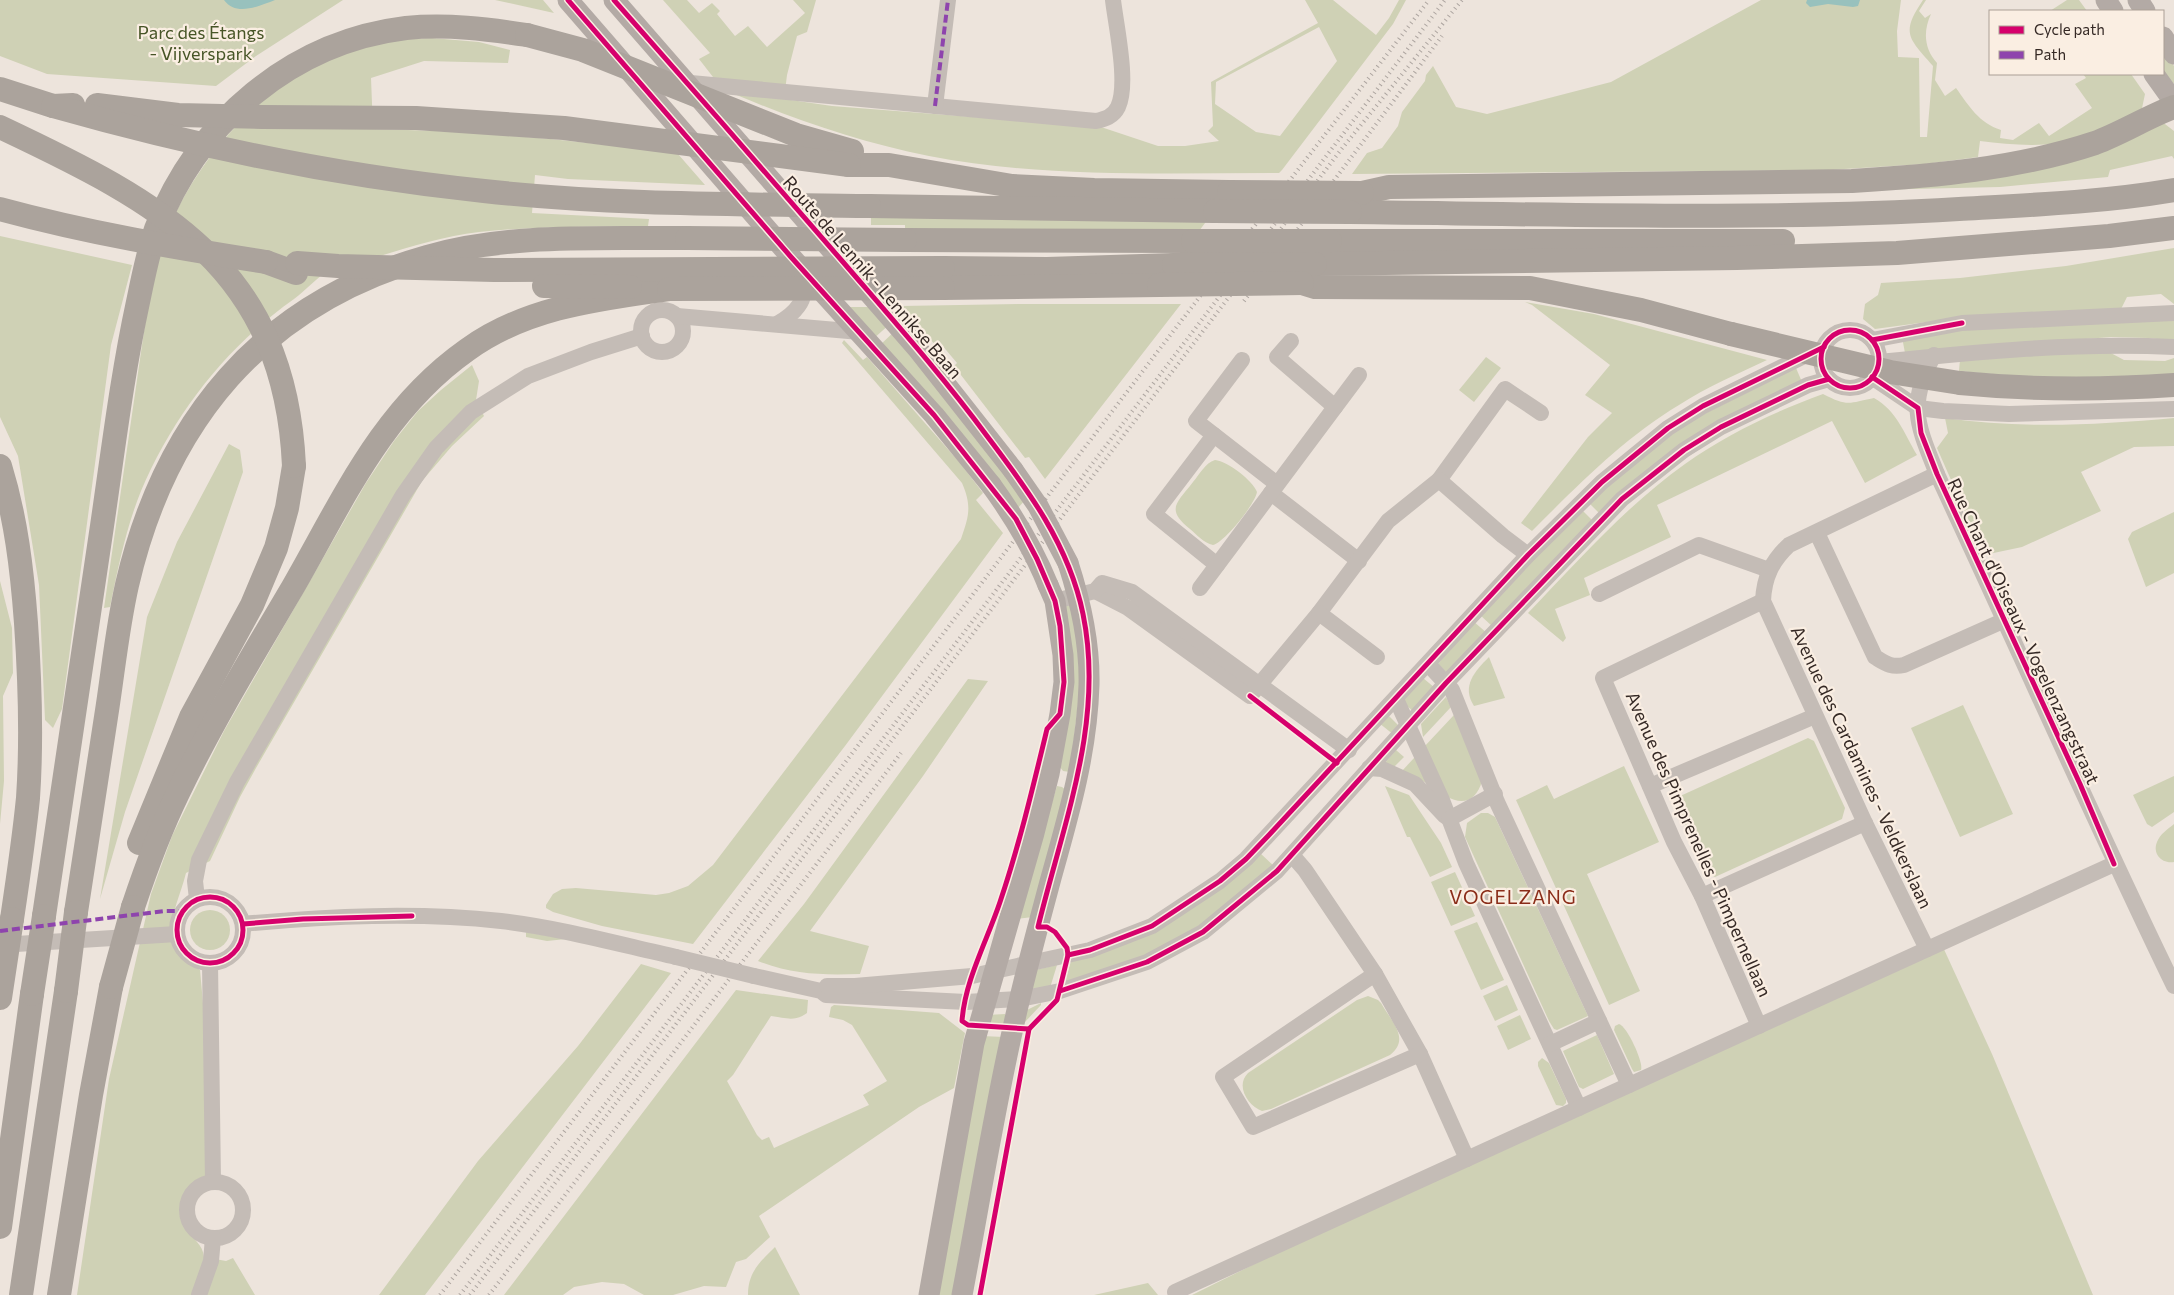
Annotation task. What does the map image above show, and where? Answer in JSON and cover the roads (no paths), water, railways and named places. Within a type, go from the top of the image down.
[{"type":"highway","points":[[0,1227],[32,994],[130,339],[156,230],[192,161],[218,126],[247,98],[272,79],[336,45],[372,34],[407,28],[444,26],[482,28],[527,35],[583,50],[850,158]]},
{"type":"highway","points":[[0,89],[53,106],[174,138],[249,155],[364,176],[456,188],[587,200],[1215,211],[1356,202],[1389,187],[1852,181],[1919,177],[1980,169],[2057,154],[2095,142],[2174,107]]},
{"type":"highway","points":[[53,106],[95,104],[178,115],[416,118],[494,122],[850,158],[1012,186],[1094,190],[1229,192],[1356,202],[1686,216],[1857,215],[2028,205],[2172,190]]},
{"type":"highway","points":[[0,127],[124,189],[174,223],[213,258],[254,315],[274,357],[291,422],[294,466],[287,508],[276,548],[252,605],[192,716],[176,750],[130,867],[125,907],[77,1093],[49,1295]]},
{"type":"highway","points":[[0,209],[58,225],[266,262],[494,270],[943,278],[1159,285],[1308,274],[1945,250],[2174,228]]},
{"type":"highway","points":[[21,1295],[76,912],[127,585],[156,492],[199,413],[227,378],[282,327],[340,290],[380,272],[428,256],[531,240],[687,238],[1193,241],[1768,241],[1920,238],[2009,245]]},
{"type":"highway","points":[[266,262],[296,273],[325,277],[462,284],[669,290],[943,278],[1047,269],[1174,265],[1308,274]]},
{"type":"highway","points":[[1308,274],[1315,287],[1530,288],[1641,310],[1731,334],[1920,377],[2011,388],[2077,390],[2174,385]]},
{"type":"highway","points":[[125,907],[178,792],[212,727],[347,490],[383,432],[421,389],[444,367],[487,337],[538,314],[600,299],[669,290]]},
{"type":"highway","points":[[0,466],[13,513],[23,578],[29,666],[30,749],[22,846],[0,998]]},
{"type":"highway","points":[[59,1295],[91,1094],[104,987]]},
{"type":"main road","points":[[568,0],[643,84],[791,257],[934,415],[1016,519],[1037,559],[1051,593],[1060,626],[1063,664],[1064,682],[1060,714],[1049,774],[1036,825],[974,1043],[929,1295]]},
{"type":"main road","name":"Route de Lennik - Lennikse Baan","points":[[614,0],[912,342],[1013,470],[1038,506],[1068,563],[1086,592],[1083,614],[1089,684],[1086,732],[1078,782],[1010,1039],[962,1295]]},
{"type":"main road","points":[[2164,39],[2174,54]]},
{"type":"main road","points":[[2155,75],[2174,102]]},
{"type":"street","points":[[935,106],[948,0]]},
{"type":"street","points":[[643,84],[687,82],[935,106],[1096,120],[1106,119],[1118,107],[1120,97],[1121,66],[1113,0]]},
{"type":"street","points":[[777,324],[790,317],[803,297],[803,284],[791,257]]},
{"type":"street","points":[[677,316],[682,323],[683,332],[681,341],[673,349],[664,352],[654,350],[645,343],[642,336],[642,325],[648,315],[656,311],[668,311],[677,316],[860,332]]},
{"type":"street","points":[[1872,340],[1962,323],[2174,313]]},
{"type":"street","points":[[2174,347],[2086,346],[1934,355],[1876,370],[1865,384],[1846,388],[1837,385],[1829,379],[1823,369],[1821,358],[1824,347],[1829,339],[1837,333],[1846,330],[1865,334],[1876,346],[1876,370],[1918,408],[2009,414],[2174,409]]},
{"type":"street","points":[[197,899],[195,881],[199,860],[237,782],[403,495],[436,448],[472,412],[528,376],[591,352],[642,336]]},
{"type":"street","points":[[1290,341],[1276,357],[1335,407]]},
{"type":"street","points":[[821,991],[827,986],[855,986],[966,977],[993,972],[1090,950],[1152,926],[1220,881],[1246,859],[1528,556],[1595,488],[1668,428],[1703,406],[1824,347]]},
{"type":"street","name":"Rue Chant d'Oiseaux - Vogelenzangstraat","points":[[1934,355],[1919,387],[1918,408],[1921,433],[1937,474],[2005,620],[2114,864],[2174,986]]},
{"type":"street","points":[[1242,360],[1196,420],[1359,561]]},
{"type":"street","points":[[1200,588],[1359,374]]},
{"type":"street","points":[[243,924],[390,915],[500,921],[559,930],[821,991],[826,995],[855,998],[985,1001],[1020,999],[1060,991],[1147,962],[1203,932],[1262,885],[1292,855],[1446,683],[1594,527],[1648,476],[1720,427],[1808,385],[1829,379]]},
{"type":"street","points":[[1254,690],[1319,613],[1388,521],[1440,480],[1505,389],[1542,413]]},
{"type":"street","points":[[1214,434],[1154,514],[1217,565]]},
{"type":"street","points":[[1762,601],[1763,587],[1769,570],[1776,558],[1789,545],[1818,533],[1937,474]]},
{"type":"street","points":[[1440,480],[1528,556]]},
{"type":"street","points":[[1818,533],[1875,657],[1888,665],[1895,667],[1904,665],[2005,620]]},
{"type":"street","points":[[1599,594],[1699,545],[1769,570]]},
{"type":"street","points":[[1051,593],[1086,592],[1102,583],[1132,592],[1254,690],[1349,750]]},
{"type":"street","name":"Avenue des Pimprenelles - Pimpernellaan","points":[[1759,1026],[1702,896],[1650,786],[1604,678],[1762,601]]},
{"type":"street","name":"Avenue des Cardamines - Veldkerslaan","points":[[1762,601],[1865,823],[1927,949]]},
{"type":"street","points":[[1319,613],[1376,657]]},
{"type":"street","points":[[1428,664],[1452,690],[1495,794],[1629,1085]]},
{"type":"street","points":[[1396,698],[1409,724],[1466,862],[1579,1108]]},
{"type":"street","points":[[1650,786],[1815,716]]},
{"type":"street","points":[[1369,768],[1382,769],[1415,784],[1449,820]]},
{"type":"street","points":[[1449,820],[1495,794]]},
{"type":"street","points":[[1702,896],[1865,823]]},
{"type":"street","points":[[1292,855],[1305,870],[1375,974],[1420,1054],[1467,1159]]},
{"type":"street","points":[[1175,1292],[2114,864]]},
{"type":"street","points":[[216,897],[226,900],[237,910],[243,924],[243,936],[239,947],[231,956],[221,961],[210,963],[198,961],[188,954],[181,945],[177,934],[178,922],[182,911],[197,899],[216,897]]},
{"type":"street","points":[[0,945],[177,934]]},
{"type":"street","points":[[210,963],[213,1182]]},
{"type":"street","points":[[1375,974],[1224,1076],[1253,1127],[1420,1054]]},
{"type":"street","points":[[1550,1044],[1599,1021]]},
{"type":"street","points":[[213,1182],[227,1184],[238,1194],[243,1208],[241,1220],[235,1230],[219,1238],[213,1238],[202,1235],[193,1227],[188,1216],[188,1204],[192,1193],[201,1185],[213,1182]]},
{"type":"street","points":[[198,1295],[211,1261],[213,1238]]},
{"type":"water","points":[[224,0],[275,0],[248,9],[241,9],[229,5]]},
{"type":"water","points":[[1807,0],[1860,0],[1858,6],[1853,7],[1828,4],[1810,7],[1806,3]]},
{"type":"railway","points":[[440,1295],[1168,338],[1429,0]]},
{"type":"railway","points":[[460,1295],[1445,0]]},
{"type":"railway","points":[[470,1295],[1340,151],[1462,0]]},
{"type":"railway","points":[[1244,301],[1442,36]]},
{"type":"railway","points":[[489,1295],[901,753]]},
{"type":"district","name":"VOGELZANG","points":[[1513,896]]},
{"type":"park label","name":"Parc des Étangs - Vijverspark","points":[[201,42]]}]
